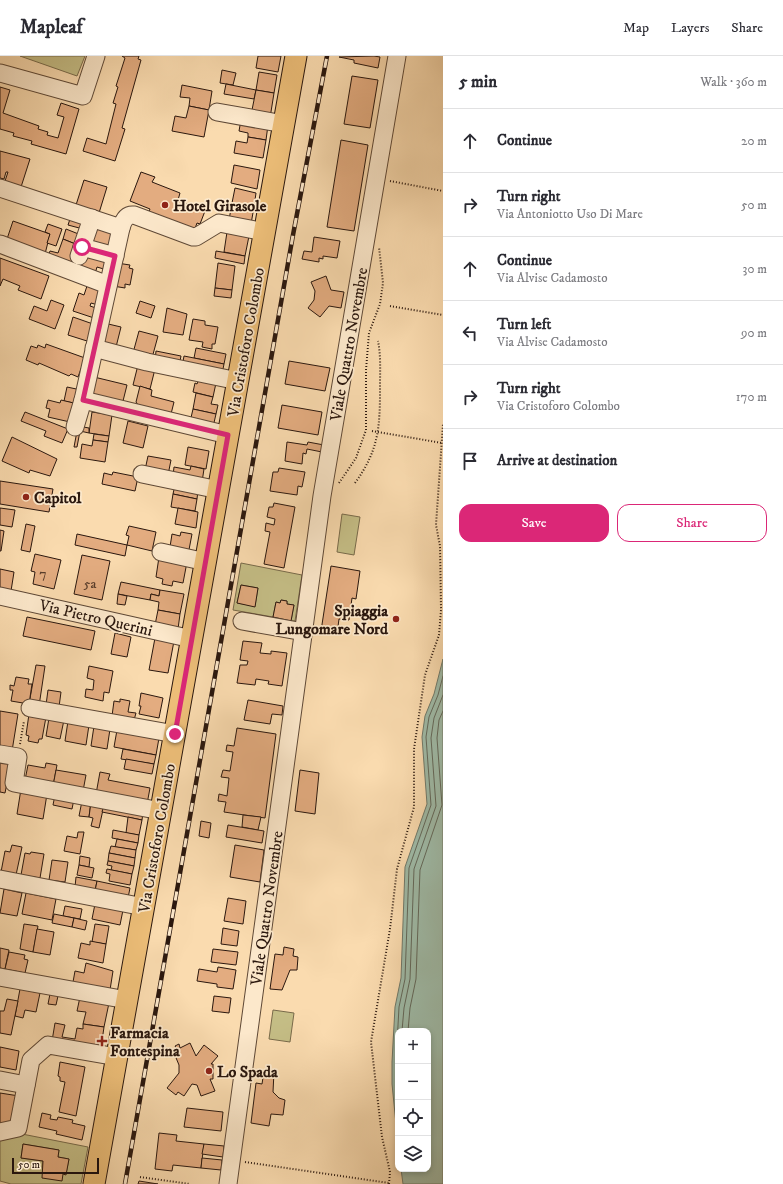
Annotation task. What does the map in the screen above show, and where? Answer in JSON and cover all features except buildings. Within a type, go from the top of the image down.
[{"type":"main road","name":"Via Cristoforo Colombo","points":[[94,1184],[296,56]]},
{"type":"street","points":[[0,73],[83,96],[96,56]]},
{"type":"street","name":"Viale Quattro Novembre","points":[[228,1184],[322,496],[397,56]]},
{"type":"street","points":[[216,112],[284,124]]},
{"type":"street","points":[[0,188],[92,218],[124,222],[138,216],[193,238],[196,238],[219,223],[264,232]]},
{"type":"street","points":[[92,218],[80,251],[115,256]]},
{"type":"street","points":[[75,427],[83,400],[108,285],[124,222]]},
{"type":"street","points":[[0,244],[108,285]]},
{"type":"street","points":[[94,348],[147,362],[238,381]]},
{"type":"street","points":[[83,400],[228,435]]},
{"type":"street","points":[[142,474],[219,490]]},
{"type":"street","points":[[161,552],[206,562]]},
{"type":"street","name":"Via Pietro Querini","points":[[0,596],[192,639]]},
{"type":"street","points":[[242,620],[304,632]]},
{"type":"street","points":[[27,712],[175,734]]},
{"type":"street","points":[[0,754],[18,757],[14,783],[161,811]]},
{"type":"street","points":[[0,879],[144,907]]},
{"type":"street","points":[[0,977],[127,1000]]},
{"type":"street","points":[[0,1132],[18,1128],[31,1060],[48,1045],[117,1057]]},
{"type":"street","points":[[0,1080],[26,1085]]},
{"type":"path","points":[[390,181],[443,191]]},
{"type":"path","points":[[337,485],[356,458],[366,430],[366,370],[369,332],[380,304],[383,283],[379,241]]},
{"type":"path","points":[[390,306],[443,315]]},
{"type":"path","points":[[355,483],[369,461],[378,433],[381,413],[378,341]]},
{"type":"path","points":[[242,1162],[389,1183],[390,1172],[382,1138],[371,1042],[390,929],[397,869],[414,807],[414,749],[425,675],[439,635],[441,610],[440,546],[436,525],[443,424]]},
{"type":"path","points":[[372,431],[442,443]]},
{"type":"path","points":[[18,757],[27,712]]},
{"type":"path","points":[[140,1177],[190,1184]]},
{"type":"shaded area","points":[[20,56],[85,56],[77,76]]},
{"type":"shaded area","points":[[342,514],[360,517],[354,555],[337,552]]},
{"type":"shaded area","points":[[241,563],[302,575],[295,621],[291,621],[294,605],[287,604],[287,601],[281,600],[280,603],[276,602],[273,617],[233,610]],"holes":[[[241,585],[258,588],[255,606],[237,603]]]},
{"type":"shaded area","points":[[273,1010],[294,1013],[290,1042],[269,1039]]},
{"type":"shaded area","points":[[22,1134],[88,1147],[81,1184],[11,1184],[0,1181],[0,1138]],"holes":[[[23,1144],[59,1150],[58,1157],[69,1159],[66,1174],[42,1168],[43,1161],[21,1158]]]},
{"type":"water","points":[[443,659],[443,1184],[403,1184],[401,1172],[431,1172],[431,1028],[395,1028],[395,1114],[392,1084],[392,1062],[395,1007],[401,978],[405,867],[427,804],[422,737],[425,716],[434,694]]},
{"type":"railway","points":[[125,1184],[293,235],[327,56]]},
{"type":"place","name":"Hotel Girasole","points":[[165,205]]},
{"type":"place","name":"Capitol","points":[[26,497]]},
{"type":"place","name":"Spiaggia Lungomare Nord","points":[[396,619]]},
{"type":"place","name":"Farmacia Fontespina","points":[[102,1041]]},
{"type":"place","name":"Lo Spada","points":[[209,1071]]},
{"type":"route","points":[[82,247],[115,256],[83,400],[228,435],[175,734]]}]
